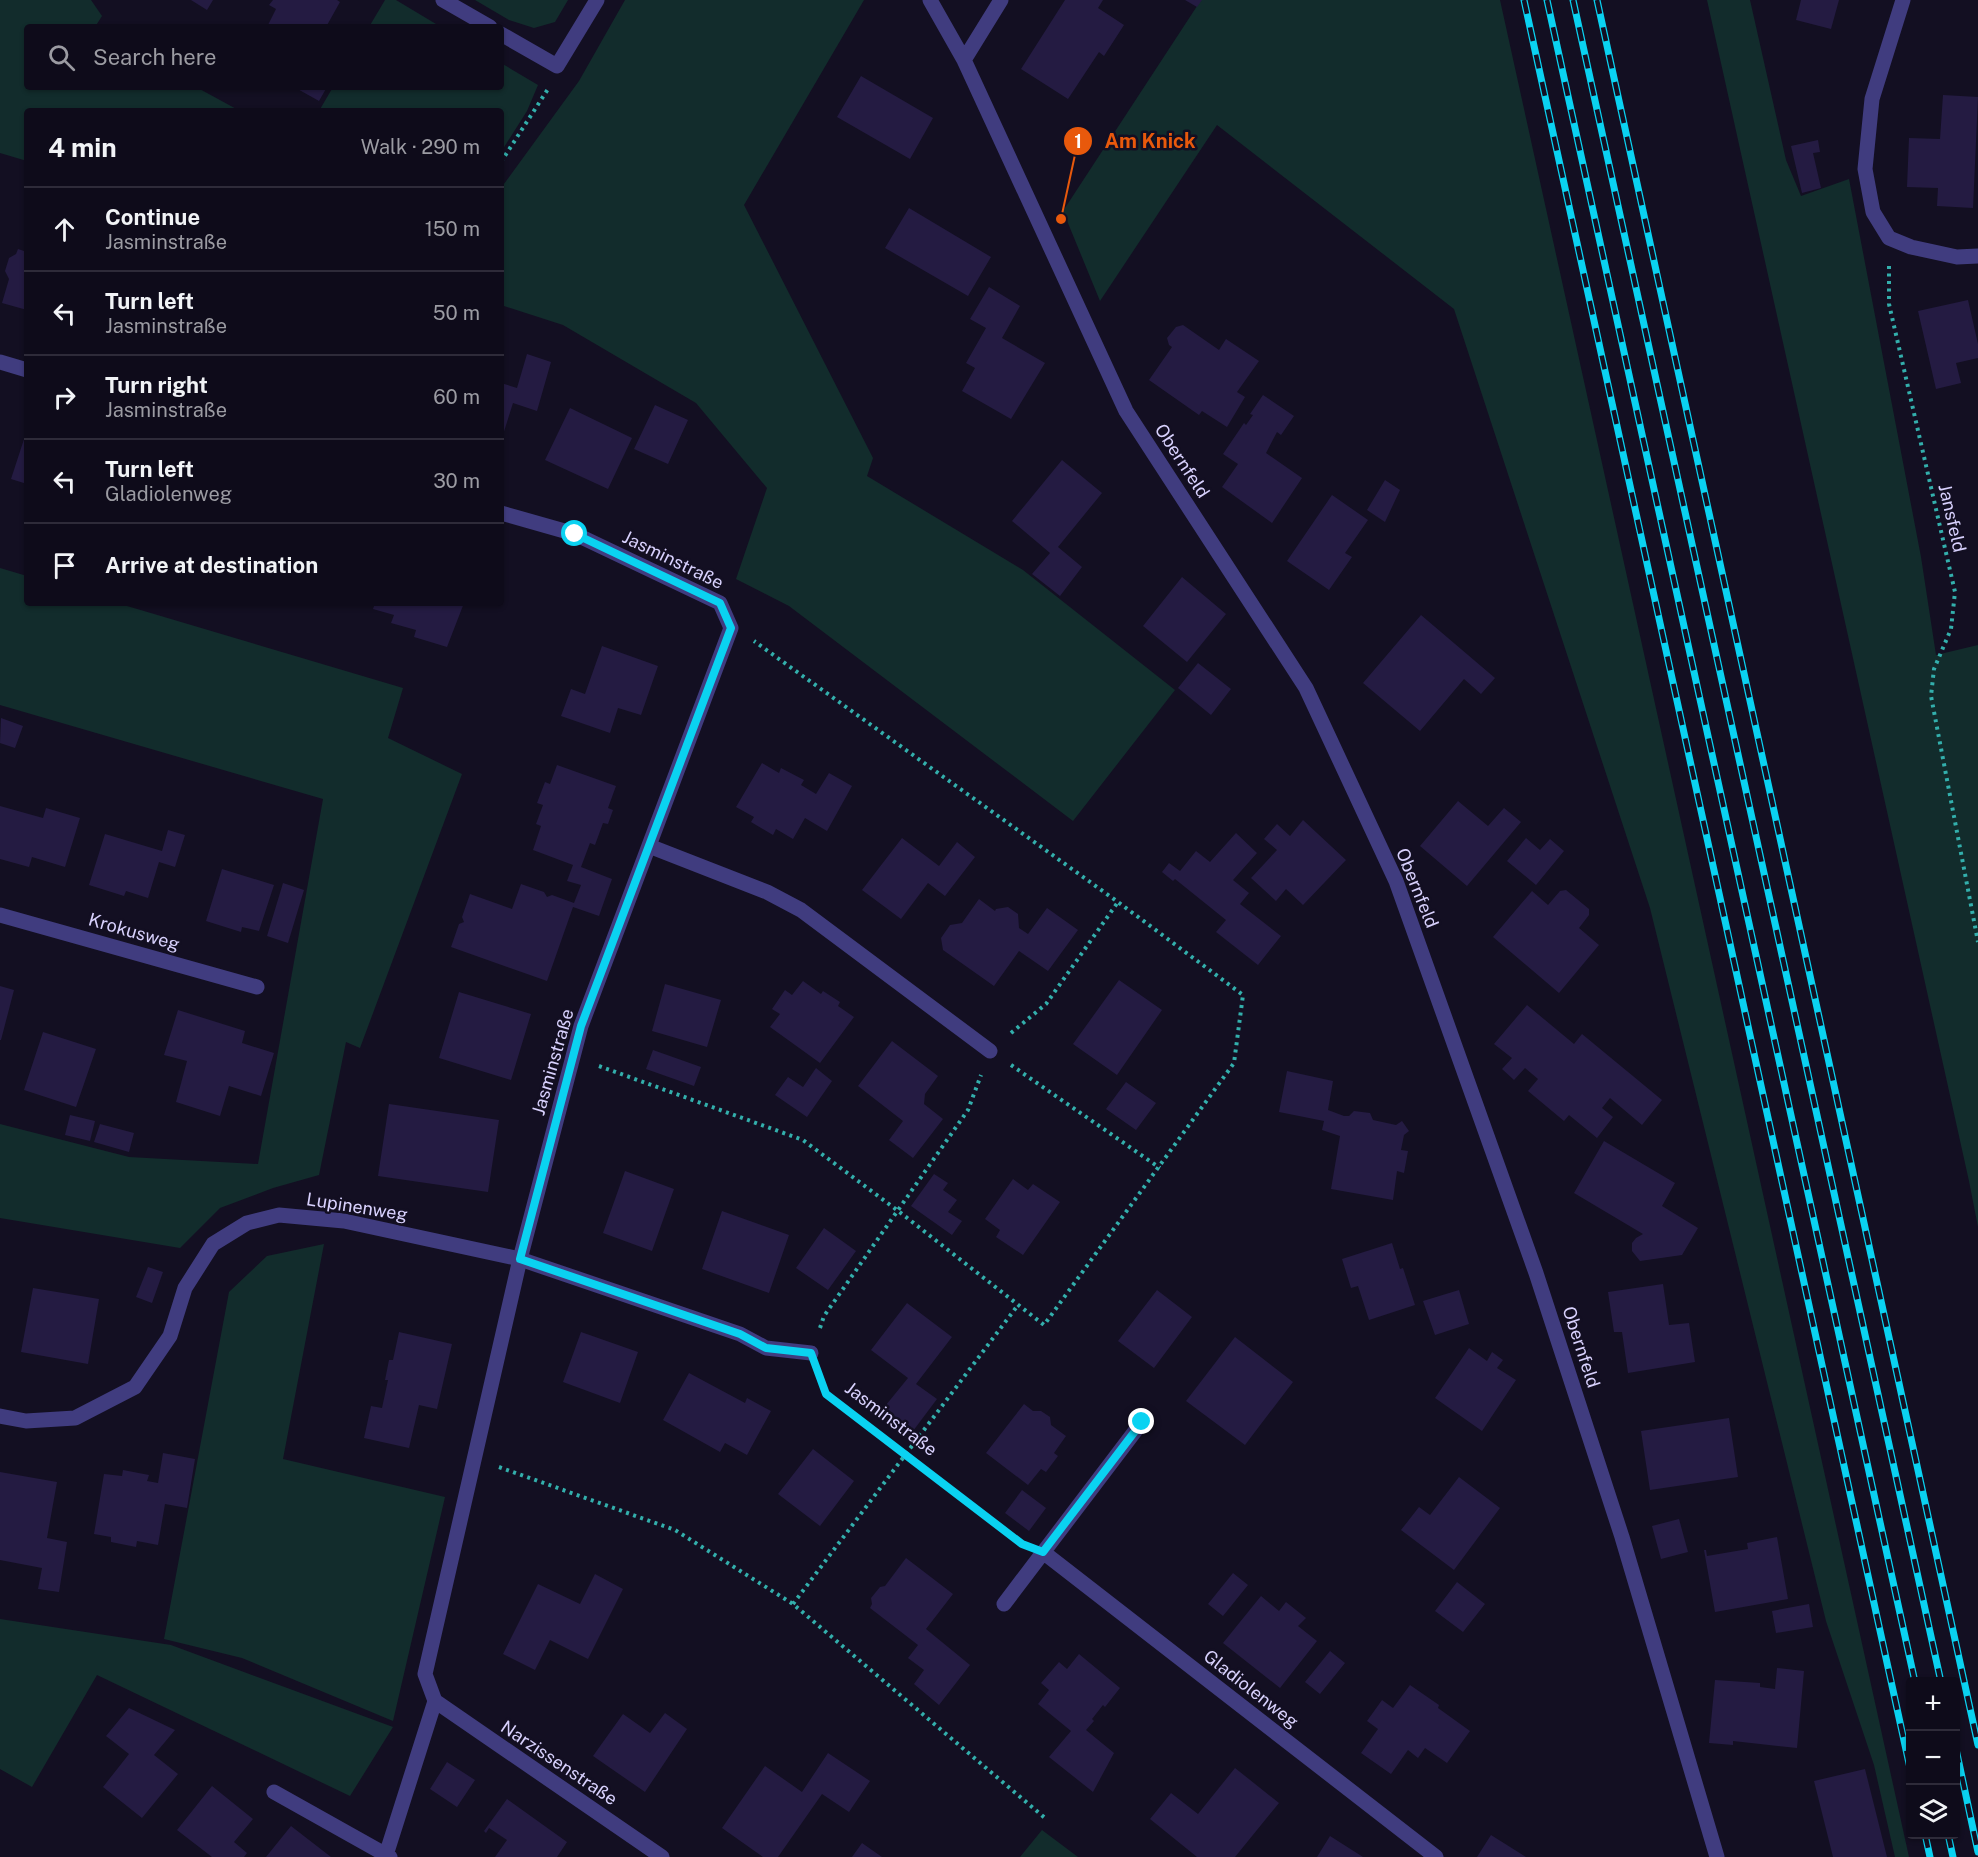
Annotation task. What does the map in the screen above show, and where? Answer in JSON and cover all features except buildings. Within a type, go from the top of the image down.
[{"type":"street","points":[[443,0],[485,24]]},
{"type":"street","points":[[504,36],[558,66],[597,0]]},
{"type":"street","name":"Obernfeld","points":[[930,0],[964,60],[1126,411],[1306,688],[1396,881],[1550,1317],[1622,1537],[1717,1857]]},
{"type":"street","points":[[964,60],[1002,0]]},
{"type":"street","points":[[1903,0],[1872,99],[1865,169],[1873,212],[1889,238],[1911,247],[1957,257],[1978,256]]},
{"type":"street","points":[[0,362],[24,369]]},
{"type":"street","name":"Jasminstraße","points":[[435,1701],[425,1674],[520,1259],[581,1026],[731,628],[720,603],[575,534],[504,514]]},
{"type":"street","points":[[649,846],[766,892],[801,910],[990,1051]]},
{"type":"street","name":"Krokusweg","points":[[0,915],[257,987]]},
{"type":"street","name":"Lupinenweg","points":[[0,1416],[26,1421],[75,1418],[135,1387],[170,1336],[185,1288],[213,1244],[247,1223],[279,1215],[344,1221],[520,1259]]},
{"type":"street","points":[[520,1259],[740,1334],[766,1348],[811,1353]]},
{"type":"street","points":[[1004,1604],[1142,1422]]},
{"type":"street","name":"Gladiolenweg","points":[[1043,1552],[1436,1857]]},
{"type":"street","points":[[274,1792],[388,1856],[435,1701]]},
{"type":"street","name":"Narzissenstraße","points":[[435,1701],[662,1857]]},
{"type":"path","points":[[504,157],[544,96],[558,66]]},
{"type":"path","name":"Jansfeld","points":[[1889,238],[1889,304],[1955,592],[1951,629],[1934,669],[1931,696],[1978,942]]},
{"type":"path","points":[[811,1353],[824,1316],[968,1110],[990,1051],[1046,1004],[1118,902]]},
{"type":"path","points":[[990,1051],[1160,1168]]},
{"type":"path","points":[[793,1604],[1018,1305]]},
{"type":"path","name":"Jasminstraße","points":[[811,1353],[826,1394],[1022,1544],[1043,1552]]},
{"type":"path","points":[[474,1459],[675,1530],[793,1604],[1045,1818]]},
{"type":"green space","points":[[0,0],[91,0],[102,16],[97,24],[24,24],[24,90],[202,90],[234,108],[24,108],[24,160],[0,153]]},
{"type":"green space","points":[[385,0],[396,0],[436,24],[371,24]]},
{"type":"green space","points":[[475,0],[568,0],[555,22],[534,28],[509,20]]},
{"type":"green space","points":[[625,0],[864,0],[744,205],[873,458],[867,476],[1023,570],[1175,690],[1073,821],[789,606],[736,579],[767,488],[696,403],[563,325],[504,306],[504,184],[579,81]]},
{"type":"green space","points":[[1201,0],[1500,0],[1909,1857],[1895,1857],[1874,1765],[1826,1621],[1650,908],[1454,309],[1217,125],[1100,301],[1063,211]]},
{"type":"green space","points":[[1707,0],[1750,0],[1786,160],[1801,196],[1849,179],[1921,557],[1936,655],[1978,645],[1978,1227],[1969,1181]]},
{"type":"green space","points":[[504,65],[538,85],[527,111],[504,147],[504,108],[321,108],[331,90],[504,90]]},
{"type":"green space","points":[[0,568],[24,575],[24,606],[127,606],[403,688],[388,738],[462,774],[360,1048],[346,1042],[319,1175],[273,1188],[220,1208],[180,1248],[0,1218],[0,1124],[129,1157],[258,1164],[323,799],[0,705]]},
{"type":"green space","points":[[324,1244],[283,1459],[445,1497],[393,1721],[242,1658],[164,1639],[229,1292],[267,1256]]},
{"type":"green space","points":[[0,1619],[171,1645],[393,1727],[350,1796],[97,1675],[32,1787],[0,1769]]},
{"type":"green space","points":[[1042,1830],[1078,1857],[1020,1857]]},
{"type":"railway","points":[[1524,0],[1906,1750]]},
{"type":"railway","points":[[1547,0],[1914,1677]]},
{"type":"railway","points":[[1573,0],[1940,1677]]},
{"type":"railway","points":[[1597,0],[1978,1745]]},
{"type":"railway","points":[[1960,1768],[1978,1852]]},
{"type":"railway","points":[[1926,1839],[1930,1857]]},
{"type":"railway","points":[[1949,1839],[1953,1857]]},
{"type":"place","name":"Am Knick","points":[[1061,219]]},
{"type":"route","points":[[575,534],[720,603],[731,628],[581,1026],[520,1259],[740,1334],[766,1348],[811,1353],[826,1394],[1022,1544],[1043,1552],[1142,1422]]}]
